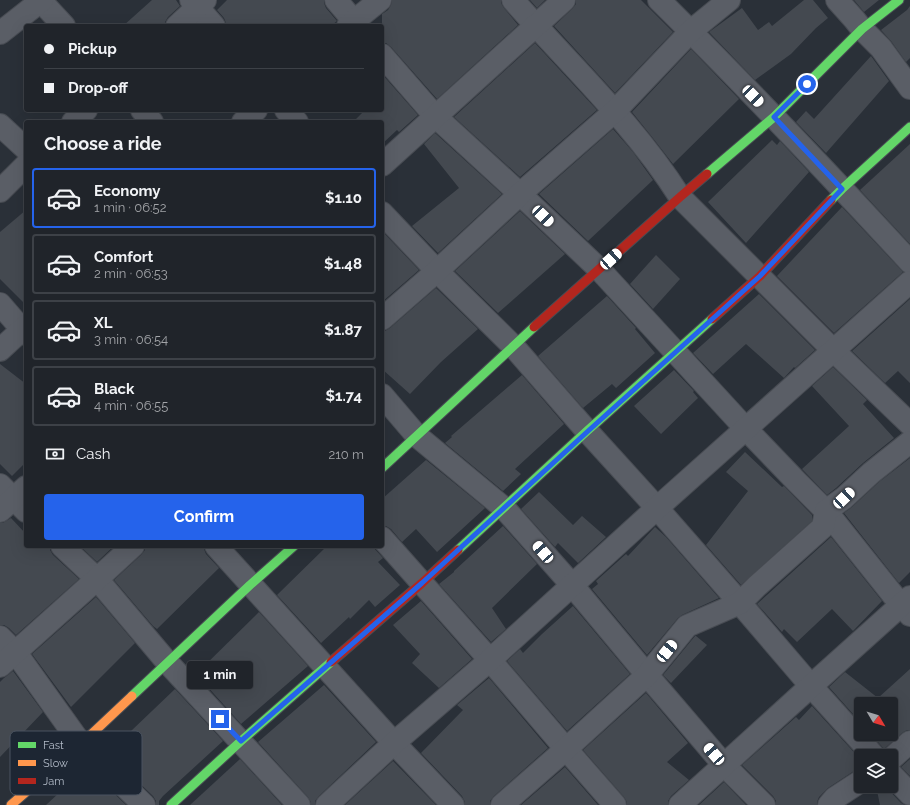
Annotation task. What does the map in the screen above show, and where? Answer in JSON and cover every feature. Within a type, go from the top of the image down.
[{"type":"street","points":[[0,33],[41,0],[62,24]]},
{"type":"street","points":[[336,0],[353,24],[380,0]]},
{"type":"street","points":[[513,0],[615,111],[667,176],[680,197],[910,424]]},
{"type":"street","points":[[384,163],[564,0]]},
{"type":"street","points":[[659,0],[774,117],[910,262]]},
{"type":"street","points":[[384,317],[437,271],[520,194],[615,111],[691,31],[729,0]]},
{"type":"street","points":[[837,0],[881,48],[910,88]]},
{"type":"street","points":[[384,466],[513,346],[599,269],[680,197],[774,117],[862,29],[899,0]]},
{"type":"street","points":[[179,24],[198,2],[213,24]]},
{"type":"street","points":[[384,57],[435,116],[599,269],[746,429],[826,511],[907,606],[811,686],[680,805]]},
{"type":"street","points":[[75,120],[84,112]]},
{"type":"street","points":[[144,112],[150,120]]},
{"type":"street","points":[[245,120],[254,112]]},
{"type":"street","points":[[288,112],[295,120]]},
{"type":"street","points":[[0,125],[24,147]]},
{"type":"street","points":[[171,805],[241,741],[422,583],[760,276],[842,189],[910,127]]},
{"type":"street","points":[[0,191],[24,168]]},
{"type":"street","points":[[384,215],[437,271],[513,346],[587,432],[656,508],[868,749]]},
{"type":"street","points":[[327,805],[490,660],[656,508],[910,282]]},
{"type":"street","points":[[0,304],[24,329]]},
{"type":"street","points":[[0,350],[24,331]]},
{"type":"street","points":[[384,397],[417,436],[504,508],[572,585],[724,765],[764,805]]},
{"type":"street","points":[[502,805],[647,675],[687,626],[740,603],[823,527],[826,511],[844,498],[871,473],[910,442]]},
{"type":"street","points":[[384,540],[615,805]]},
{"type":"street","points":[[64,548],[97,580],[167,662],[299,805]]},
{"type":"street","points":[[8,660],[131,548]]},
{"type":"street","points":[[218,548],[394,744],[453,805]]},
{"type":"street","points":[[95,731],[167,662],[292,548]]},
{"type":"street","points":[[0,637],[8,660],[70,731]]},
{"type":"street","points":[[898,753],[910,742]]},
{"type":"street","points":[[898,781],[910,794]]},
{"type":"street","points":[[829,805],[835,798],[854,786]]},
{"type":"street","points":[[12,805],[23,795]]},
{"type":"street","points":[[134,795],[144,805]]},
{"type":"building","points":[[152,0],[176,0],[180,6],[168,17],[165,24],[125,24]]},
{"type":"building","points":[[227,0],[324,0],[326,8],[337,21],[333,24],[226,24],[224,18],[217,10]]},
{"type":"building","points":[[392,0],[501,0],[504,8],[518,25],[437,99],[391,47],[384,43],[384,24],[382,24],[382,14],[388,10]]},
{"type":"building","points":[[530,0],[545,0],[537,8]]},
{"type":"building","points":[[576,0],[641,0],[673,32],[615,93],[554,26],[572,9],[576,4]]},
{"type":"building","points":[[804,0],[813,0],[828,18],[816,28],[791,54],[755,80],[709,32],[742,8],[758,30],[769,22],[772,26]]},
{"type":"building","points":[[854,0],[879,0],[864,12]]},
{"type":"building","points":[[910,6],[910,58],[906,62],[881,30]]},
{"type":"building","points":[[535,43],[597,110],[520,177],[454,117]]},
{"type":"building","points":[[691,49],[739,99],[673,164],[632,112]]},
{"type":"building","points":[[871,56],[889,81],[826,153],[796,122],[806,111],[814,119]]},
{"type":"building","points":[[384,76],[418,115],[399,132],[397,130],[384,142],[384,120],[355,120],[363,112],[384,112]]},
{"type":"building","points":[[613,129],[633,152],[653,180],[588,241],[539,194]]},
{"type":"building","points":[[435,133],[502,194],[438,253],[412,226],[459,188],[424,144]]},
{"type":"building","points":[[772,140],[777,145],[780,141],[809,172],[746,243],[708,202]]},
{"type":"building","points":[[910,144],[910,244],[860,190]]},
{"type":"building","points":[[842,207],[903,272],[834,333],[777,276]]},
{"type":"building","points":[[520,211],[565,254],[498,313],[455,271]]},
{"type":"building","points":[[24,212],[24,303],[0,279],[0,232]]},
{"type":"building","points":[[384,233],[419,270],[384,300]]},
{"type":"building","points":[[656,255],[680,279],[653,309],[630,284]]},
{"type":"building","points":[[436,288],[478,329],[441,362],[410,394],[384,371],[384,331],[390,328]]},
{"type":"building","points":[[759,294],[815,350],[795,368],[794,367],[784,378],[746,344],[713,374],[693,353]]},
{"type":"building","points":[[607,296],[636,328],[635,329],[655,353],[616,388],[612,384],[583,408],[538,356]]},
{"type":"building","points":[[910,299],[910,383],[898,371],[885,383],[852,351]]},
{"type":"building","points":[[0,364],[24,382],[24,464],[12,476],[0,464]]},
{"type":"building","points":[[833,367],[867,400],[863,404],[894,438],[827,495],[802,469],[849,426],[812,386]]},
{"type":"building","points":[[674,370],[694,391],[693,392],[698,398],[661,434],[634,406]]},
{"type":"building","points":[[522,375],[564,424],[515,469],[521,474],[503,491],[445,443],[452,437],[451,436]]},
{"type":"building","points":[[745,452],[782,487],[784,486],[812,515],[812,521],[741,585],[706,545],[748,491],[726,472]]},
{"type":"building","points":[[910,458],[910,572],[899,583],[844,513],[879,482]]},
{"type":"building","points":[[426,460],[485,508],[437,552],[416,529],[402,542],[391,529],[384,526],[384,497]]},
{"type":"building","points":[[539,492],[573,525],[582,516],[606,537],[578,563],[558,543],[555,547],[521,509]]},
{"type":"building","points":[[11,518],[24,532],[24,548],[50,548],[53,555],[79,579],[16,635],[9,628],[4,625],[0,625],[0,523],[3,523]]},
{"type":"building","points":[[503,526],[537,564],[492,608],[506,629],[491,642],[439,584]]},
{"type":"building","points":[[655,527],[666,537],[719,598],[678,618],[647,655],[592,589],[598,584],[596,581],[626,554],[628,556]]},
{"type":"building","points":[[831,537],[882,601],[853,631],[832,609],[797,642],[784,629],[782,632],[757,604]]},
{"type":"building","points":[[82,548],[112,548],[97,562]]},
{"type":"building","points":[[145,548],[204,548],[206,554],[219,568],[157,629],[114,580],[145,550]]},
{"type":"building","points":[[325,548],[374,548],[383,558],[378,562],[400,585],[375,607],[369,600],[350,619],[349,617],[321,643],[277,595]]},
{"type":"building","points":[[96,597],[135,643],[71,707],[32,654]]},
{"type":"building","points":[[421,601],[472,659],[439,688],[412,663],[420,654],[393,625]]},
{"type":"building","points":[[573,606],[630,674],[567,731],[507,661],[520,649],[523,653]]},
{"type":"building","points":[[259,612],[308,666],[241,724],[196,674]]},
{"type":"building","points":[[695,636],[707,645],[671,683],[663,675]]},
{"type":"building","points":[[910,669],[910,730],[907,730],[898,737],[898,697],[879,697]]},
{"type":"building","points":[[13,671],[43,712],[25,731],[10,731],[10,747],[0,757],[0,682]]},
{"type":"building","points":[[845,672],[877,697],[854,697],[854,715],[829,687]]},
{"type":"building","points":[[489,678],[548,748],[494,796],[490,801],[490,805],[465,805],[462,796],[421,753],[463,710],[457,705]]},
{"type":"building","points":[[324,685],[376,742],[319,796],[315,801],[315,805],[311,805],[308,797],[258,742]]},
{"type":"building","points":[[175,689],[223,741],[163,796],[159,801],[159,805],[156,805],[156,801],[153,796],[142,785],[142,731],[131,731]]},
{"type":"building","points":[[646,693],[688,743],[667,762],[689,780],[671,796],[668,801],[668,805],[627,805],[624,797],[583,750]]},
{"type":"building","points":[[812,706],[854,752],[854,771],[828,788],[819,797],[817,805],[776,805],[776,801],[773,796],[742,765],[796,717],[799,720]]},
{"type":"building","points":[[877,741],[893,741],[884,749]]},
{"type":"building","points":[[240,759],[282,805],[190,805]]},
{"type":"building","points":[[910,759],[910,776],[901,767]]},
{"type":"building","points":[[393,761],[436,805],[345,805]]},
{"type":"building","points":[[565,767],[598,805],[521,805]]},
{"type":"building","points":[[724,782],[746,805],[699,805]]},
{"type":"building","points":[[877,793],[892,793],[905,805],[880,805]]},
{"type":"building","points":[[57,795],[116,795],[126,805],[46,805]]},
{"type":"traffic: fast","points":[[707,174],[774,117],[862,29],[899,0]]},
{"type":"traffic: fast","points":[[831,200],[910,127]]},
{"type":"traffic: fast","points":[[458,550],[587,431],[712,319]]},
{"type":"traffic: fast","points":[[384,466],[534,327]]},
{"type":"traffic: fast","points":[[132,696],[250,585],[292,548]]},
{"type":"traffic: fast","points":[[171,805],[331,662]]},
{"type":"traffic: slow","points":[[95,731],[132,696]]},
{"type":"traffic: slow","points":[[11,805],[22,795]]},
{"type":"traffic: jam","points":[[534,327],[707,174]]},
{"type":"traffic: jam","points":[[712,319],[760,276],[831,200]]},
{"type":"traffic: jam","points":[[331,662],[458,550]]},
{"type":"route","points":[[220,719],[241,741],[422,583],[760,276],[842,189],[774,117],[807,84]]}]
